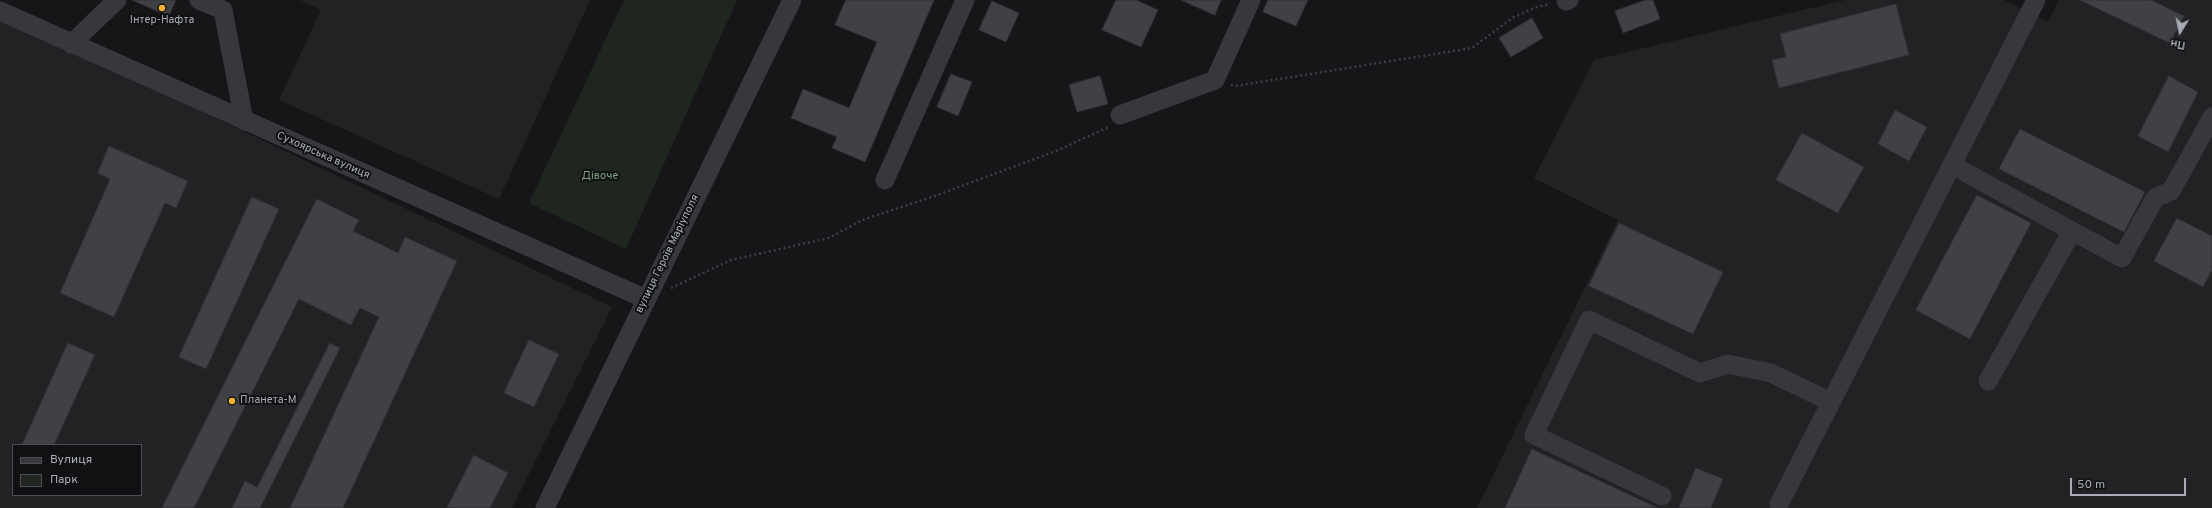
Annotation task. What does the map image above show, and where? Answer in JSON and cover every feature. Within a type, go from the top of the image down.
[{"type":"street","points":[[71,44],[117,0]]},
{"type":"street","points":[[199,0],[223,10],[244,121]]},
{"type":"street","name":"вулиця Героїв Маріуполя","points":[[545,508],[792,0]]},
{"type":"street","points":[[885,180],[965,0]]},
{"type":"street","points":[[1120,115],[1215,80],[1252,0]]},
{"type":"street","points":[[1779,504],[2036,0]]},
{"type":"street","name":"Сухоярська вулиця","points":[[0,11],[71,44],[646,299]]},
{"type":"street","points":[[1952,165],[2122,258],[2155,198],[2171,192],[2212,117]]},
{"type":"street","points":[[1988,381],[2072,231]]},
{"type":"street","points":[[1662,496],[1534,435],[1589,320],[1700,372],[1728,364],[1771,373],[1831,402]]},
{"type":"path","points":[[1215,80],[1235,86],[1472,48],[1514,18],[1537,7],[1568,0]]},
{"type":"path","points":[[646,299],[732,260],[829,238],[862,220],[932,197],[1056,151],[1109,128],[1120,115]]},
{"type":"shaded area","points":[[300,0],[590,0],[499,199],[279,100],[321,10]]},
{"type":"shaded area","points":[[1845,0],[2004,0],[2048,22],[2059,0],[2212,0],[2212,508],[1477,508],[1618,220],[1534,178],[1594,60]]},
{"type":"shaded area","points":[[0,15],[612,307],[512,508],[0,508]]},
{"type":"green space","name":"Дівоче","points":[[624,0],[737,0],[626,249],[529,203]]},
{"type":"building","name":"Інтер-Нафта","points":[[132,0],[176,0],[169,16]]},
{"type":"building","points":[[846,0],[934,0],[865,162],[832,148],[837,137],[791,118],[803,89],[849,108],[877,42],[835,25]]},
{"type":"building","points":[[1116,0],[1136,0],[1158,10],[1141,47],[1102,30]]},
{"type":"building","points":[[1181,0],[1221,0],[1215,15]]},
{"type":"building","points":[[1268,0],[1308,0],[1296,26],[1263,12]]},
{"type":"building","points":[[1646,0],[1653,0],[1660,19],[1623,33],[1615,11]]},
{"type":"building","points":[[2080,0],[2151,0],[2184,16],[2170,43]]},
{"type":"building","points":[[992,1],[1019,13],[1006,42],[979,30]]},
{"type":"building","points":[[1896,4],[1909,55],[1779,88],[1772,60],[1786,57],[1780,34]]},
{"type":"building","points":[[1532,18],[1543,38],[1511,57],[1499,38]]},
{"type":"building","points":[[951,74],[972,82],[958,116],[937,107]]},
{"type":"building","points":[[1100,76],[1108,104],[1077,112],[1069,85]]},
{"type":"building","points":[[2169,76],[2198,92],[2168,152],[2138,136]]},
{"type":"building","points":[[1895,110],[1927,127],[1909,161],[1878,144]]},
{"type":"building","points":[[2020,129],[2145,192],[2124,232],[1999,169]]},
{"type":"building","points":[[1802,133],[1864,167],[1838,213],[1776,180]]},
{"type":"building","points":[[109,146],[188,181],[176,208],[165,203],[114,317],[60,293],[110,179],[98,173]]},
{"type":"building","points":[[1977,195],[2031,223],[1970,339],[1916,310]]},
{"type":"building","points":[[252,197],[279,209],[206,369],[179,357]]},
{"type":"building","points":[[317,199],[359,220],[353,231],[398,253],[405,237],[457,261],[343,508],[290,508],[379,317],[360,308],[351,325],[299,299],[194,508],[162,508]]},
{"type":"building","points":[[2177,218],[2212,236],[2212,270],[2203,287],[2154,261]]},
{"type":"building","points":[[1619,223],[1723,272],[1693,334],[1589,286]]},
{"type":"building","points":[[529,340],[559,354],[534,407],[504,393]]},
{"type":"building","points":[[68,343],[95,355],[54,444],[22,444]]},
{"type":"building","points":[[330,343],[340,348],[260,508],[232,508],[245,481],[257,487]]},
{"type":"building","points":[[1532,449],[1658,508],[1505,508]]},
{"type":"building","points":[[474,455],[508,473],[490,508],[447,508]]},
{"type":"building","points":[[1696,468],[1723,479],[1711,508],[1679,508]]},
{"type":"place","name":"Інтер-Нафта","points":[[162,8]]},
{"type":"place","name":"Планета-М","points":[[232,401]]}]
